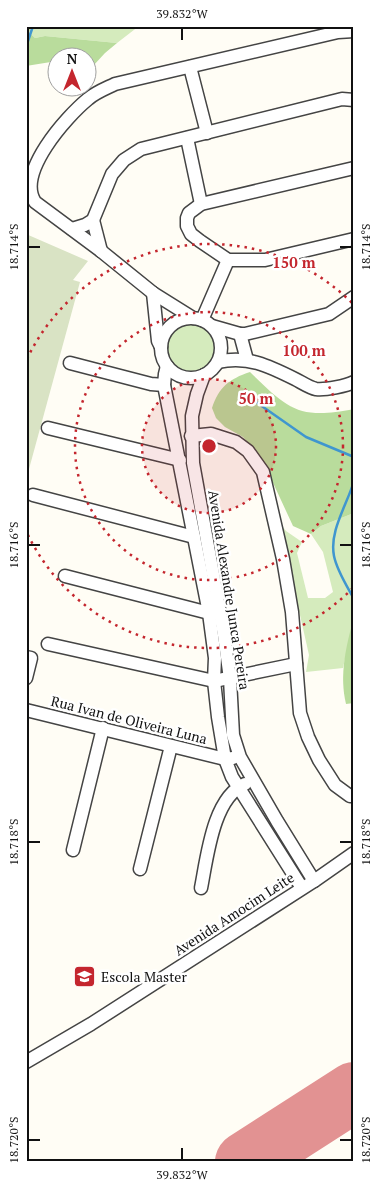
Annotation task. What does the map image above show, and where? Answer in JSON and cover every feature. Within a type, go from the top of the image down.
[{"type":"street","points":[[241,336],[202,321],[153,293],[101,250],[35,202],[31,196],[30,182],[54,133],[90,97],[115,84],[338,32],[354,31]]},
{"type":"street","points":[[190,67],[207,133]]},
{"type":"street","points":[[72,229],[93,220],[112,174],[124,160],[141,150],[342,99],[354,100]]},
{"type":"street","points":[[187,138],[201,204]]},
{"type":"street","points":[[354,168],[201,204],[189,213],[187,218],[187,226],[191,234],[228,260],[265,260],[354,239]]},
{"type":"street","points":[[93,220],[101,250]]},
{"type":"street","points":[[202,321],[228,260]]},
{"type":"street","points":[[153,293],[158,342],[164,360],[172,371],[191,378],[210,372],[218,362],[221,346],[219,337],[202,321],[180,320],[165,334],[161,347]]},
{"type":"street","points":[[221,346],[241,336],[329,314],[354,297]]},
{"type":"street","points":[[241,336],[247,360]]},
{"type":"street","points":[[218,362],[232,358],[247,360],[278,371],[316,389],[347,386],[354,382]]},
{"type":"street","points":[[70,363],[151,384],[164,385]]},
{"type":"street","name":"Avenida Alexandre Junca Pereira","points":[[167,366],[164,385],[209,613],[214,658],[214,681],[220,732],[226,759],[232,777],[302,888]]},
{"type":"street","name":"Avenida Alexandre Junca Pereira","points":[[204,375],[192,416],[193,463],[230,679],[233,735],[240,757],[314,881]]},
{"type":"street","points":[[48,428],[180,460]]},
{"type":"street","points":[[191,436],[211,434],[236,442],[248,451],[264,472],[285,568],[292,612],[300,713],[318,760],[335,785],[350,796]]},
{"type":"street","points":[[33,495],[194,537]]},
{"type":"street","points":[[65,576],[209,613]]},
{"type":"street","points":[[48,644],[214,681],[296,664]]},
{"type":"street","points":[[26,657],[31,658],[26,678]]},
{"type":"street","name":"Rua Ivan de Oliveira Luna","points":[[26,710],[226,759]]},
{"type":"street","points":[[73,850],[103,728]]},
{"type":"street","points":[[140,869],[172,746]]},
{"type":"street","points":[[226,759],[240,757]]},
{"type":"street","points":[[200,888],[213,829],[221,808],[238,787],[254,781]]},
{"type":"street","name":"Avenida Amocim Leite","points":[[26,1062],[91,1024],[314,881],[354,853]]},
{"type":"green space","points":[[26,26],[32,26],[29,32],[35,38],[45,36],[117,43],[98,61],[98,48],[48,48],[48,62],[26,66]]},
{"type":"green space","points":[[32,26],[139,26],[117,43],[45,36],[35,38],[29,32]]},
{"type":"green space","points":[[26,234],[88,261],[73,280],[80,282],[26,480]]},
{"type":"green space","points":[[191,323],[209,330],[216,348],[209,366],[191,373],[173,366],[166,348],[173,330]]},
{"type":"green space","points":[[250,372],[285,403],[307,412],[320,413],[354,409],[354,513],[321,526],[311,534],[293,526],[262,459],[243,437],[225,427],[216,418],[212,408],[218,394],[226,385]]},
{"type":"green space","points":[[354,513],[354,617],[343,668],[306,672],[309,655],[279,522],[286,531],[302,542],[297,553],[308,598],[325,598],[333,592],[323,552],[311,534],[321,526]]},
{"type":"green space","points":[[354,617],[354,703],[346,704],[343,671]]},
{"type":"waterway","points":[[26,47],[33,26]]},
{"type":"waterway","points":[[256,402],[306,437],[354,457]]},
{"type":"waterway","points":[[354,481],[336,528],[333,547],[337,567],[354,599]]},
{"type":"runway","points":[[245,1162],[354,1092]]},
{"type":"place","name":"Escola Master","points":[[85,977]]}]
